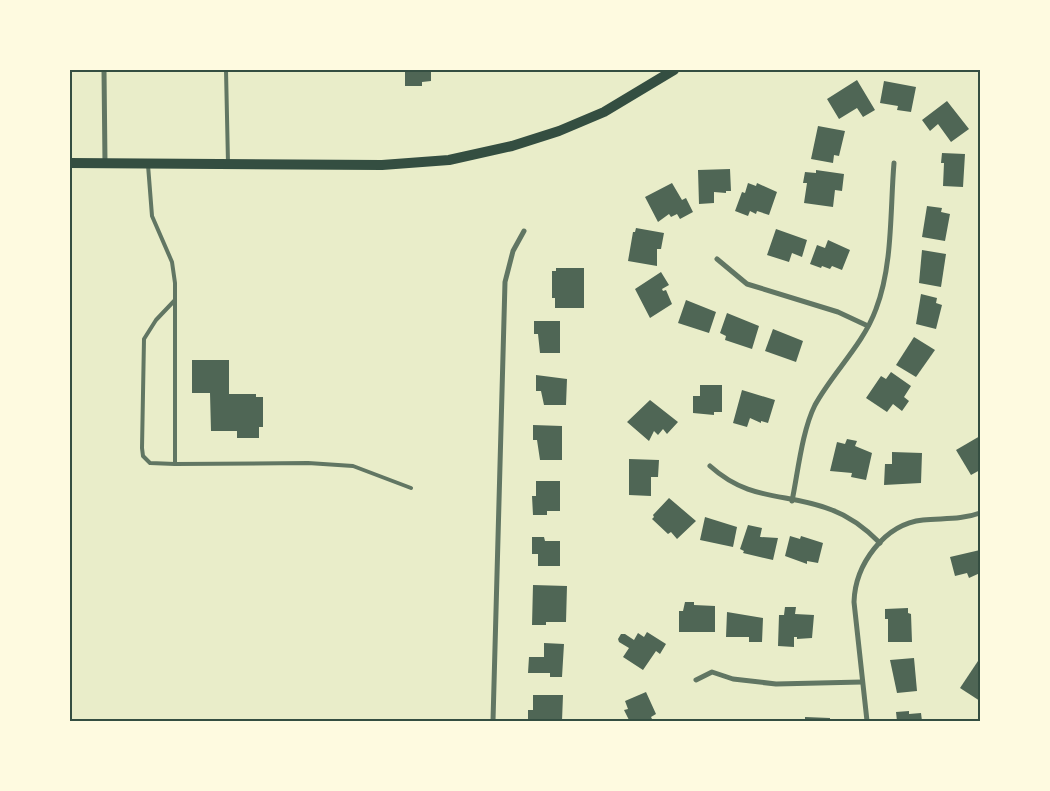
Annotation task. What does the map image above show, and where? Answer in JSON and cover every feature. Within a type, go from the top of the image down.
[{"type":"main road","points":[[70,163],[382,164],[458,158],[512,146],[559,131],[604,112],[674,70]]},
{"type":"street","points":[[104,70],[105,163]]},
{"type":"street","points":[[792,501],[809,422],[815,407],[868,326],[882,290],[894,163]]},
{"type":"street","points":[[493,721],[505,282],[513,251],[524,231]]},
{"type":"street","points":[[717,259],[747,284],[838,312],[868,326]]},
{"type":"street","points":[[710,466],[745,489],[833,510],[860,524],[880,543]]},
{"type":"street","points":[[867,721],[854,610],[855,593],[860,572],[880,543],[911,524],[931,520],[951,520],[980,513]]},
{"type":"street","points":[[696,680],[712,672],[754,683],[862,682]]},
{"type":"lane","points":[[226,70],[228,163]]},
{"type":"lane","points":[[148,163],[152,216],[172,262],[175,300],[175,464]]},
{"type":"lane","points":[[175,300],[156,320],[144,339],[142,438],[143,456],[146,460],[150,463],[175,464],[308,463],[353,466],[411,488]]},
{"type":"building","points":[[405,70],[431,70],[431,81],[422,82],[422,86],[405,86]]},
{"type":"building","points":[[857,80],[875,110],[863,117],[857,108],[839,119],[827,99]]},
{"type":"building","points":[[884,81],[916,87],[911,112],[897,110],[898,106],[880,103]]},
{"type":"building","points":[[947,101],[969,129],[951,142],[938,124],[930,131],[922,120]]},
{"type":"building","points":[[818,126],[845,131],[839,156],[834,155],[833,163],[811,159]]},
{"type":"building","points":[[942,153],[965,154],[963,187],[943,186],[944,163],[941,163]]},
{"type":"building","points":[[730,169],[731,191],[726,191],[726,193],[714,192],[714,203],[699,204],[698,170]]},
{"type":"building","points":[[816,170],[844,174],[842,191],[835,190],[833,207],[804,203],[807,183],[803,183],[805,172],[816,173]]},
{"type":"building","points":[[672,183],[682,200],[686,198],[693,212],[680,219],[677,214],[671,217],[669,214],[658,222],[645,197]]},
{"type":"building","points":[[748,183],[756,186],[757,183],[777,192],[769,215],[757,211],[756,214],[750,211],[748,216],[735,211],[742,192],[745,193]]},
{"type":"building","points":[[927,206],[942,208],[941,212],[950,214],[945,241],[922,237]]},
{"type":"building","points":[[636,228],[664,233],[661,249],[657,249],[657,266],[628,261],[633,232],[635,232]]},
{"type":"building","points":[[776,229],[807,240],[802,257],[792,253],[789,262],[767,255]]},
{"type":"building","points":[[828,240],[850,250],[842,270],[832,266],[830,269],[810,264],[817,245],[825,248]]},
{"type":"building","points":[[922,250],[946,254],[941,287],[919,283]]},
{"type":"building","points":[[556,268],[584,268],[584,308],[555,308],[555,298],[552,298],[552,271],[556,271]]},
{"type":"building","points":[[661,272],[669,285],[662,289],[663,291],[666,290],[672,304],[650,318],[635,289]]},
{"type":"building","points":[[921,294],[937,298],[936,303],[942,305],[936,329],[916,324]]},
{"type":"building","points":[[686,300],[716,312],[709,333],[678,323]]},
{"type":"building","points":[[727,313],[759,326],[752,349],[725,340],[726,336],[720,333]]},
{"type":"building","points":[[534,321],[560,321],[560,353],[540,353],[538,334],[534,334]]},
{"type":"building","points":[[773,329],[803,341],[796,362],[765,351]]},
{"type":"building","points":[[914,337],[935,350],[916,377],[896,365]]},
{"type":"building","points":[[192,360],[229,360],[229,394],[256,394],[256,397],[263,397],[263,427],[259,427],[259,438],[237,438],[237,431],[211,431],[210,393],[192,393]]},
{"type":"building","points":[[891,372],[911,386],[904,397],[909,401],[902,411],[893,404],[887,412],[866,398],[881,376],[886,379]]},
{"type":"building","points":[[536,375],[567,379],[566,405],[544,405],[541,391],[536,391]]},
{"type":"building","points":[[700,385],[722,385],[722,412],[714,412],[714,415],[693,413],[693,396],[700,396]]},
{"type":"building","points":[[742,390],[775,400],[768,423],[761,421],[761,423],[750,418],[747,427],[733,423]]},
{"type":"building","points":[[650,400],[678,422],[667,434],[663,429],[658,435],[654,431],[649,441],[627,422]]},
{"type":"building","points":[[533,425],[562,426],[562,460],[540,460],[537,440],[533,440]]},
{"type":"building","points":[[980,436],[980,470],[971,475],[956,450]]},
{"type":"building","points":[[847,439],[857,441],[855,446],[872,453],[866,480],[851,477],[852,473],[830,471],[837,442],[845,444]]},
{"type":"building","points":[[892,452],[922,453],[921,483],[884,485],[885,464],[892,464]]},
{"type":"building","points":[[629,459],[659,460],[658,477],[651,477],[651,496],[629,495]]},
{"type":"building","points":[[536,481],[560,481],[560,511],[547,511],[547,515],[533,515],[532,496],[536,496]]},
{"type":"building","points":[[669,498],[696,521],[677,539],[671,532],[668,534],[652,519],[653,515]]},
{"type":"building","points":[[705,517],[737,527],[733,547],[700,540]]},
{"type":"building","points":[[748,525],[762,528],[760,537],[778,538],[773,560],[743,553],[744,551],[740,549]]},
{"type":"building","points":[[790,536],[800,539],[801,536],[823,543],[818,563],[807,561],[807,564],[785,556]]},
{"type":"building","points":[[532,537],[544,537],[545,541],[560,541],[560,566],[538,566],[538,554],[532,554]]},
{"type":"building","points":[[980,550],[980,573],[969,578],[967,573],[955,576],[950,557]]},
{"type":"building","points":[[533,585],[567,586],[566,622],[546,622],[546,625],[532,625]]},
{"type":"building","points":[[685,602],[694,602],[694,605],[715,606],[715,632],[679,632],[679,611],[683,611]]},
{"type":"building","points":[[785,607],[796,607],[795,614],[814,615],[812,638],[797,639],[797,637],[794,637],[794,647],[778,646],[779,615],[784,615]]},
{"type":"building","points":[[908,608],[908,613],[911,614],[912,642],[888,642],[888,619],[885,619],[885,609]]},
{"type":"building","points":[[727,612],[763,618],[762,642],[749,642],[749,637],[726,637]]},
{"type":"building","points":[[647,632],[666,644],[660,654],[656,651],[643,670],[623,657],[629,648],[619,642],[618,639],[621,634],[625,634],[634,640],[638,633],[644,637]]},
{"type":"building","points":[[544,643],[564,644],[562,677],[550,677],[550,673],[528,673],[529,657],[544,657]]},
{"type":"building","points":[[914,658],[917,691],[897,693],[890,660]]},
{"type":"building","points":[[978,661],[980,662],[980,701],[960,688]]},
{"type":"building","points":[[646,692],[656,714],[651,717],[653,721],[629,720],[624,710],[628,709],[625,701]]},
{"type":"building","points":[[533,695],[563,695],[562,721],[528,721],[528,710],[533,710]]},
{"type":"building","points":[[909,711],[909,714],[921,713],[922,721],[897,721],[896,712]]},
{"type":"building","points":[[805,717],[830,718],[830,721],[805,721]]}]
